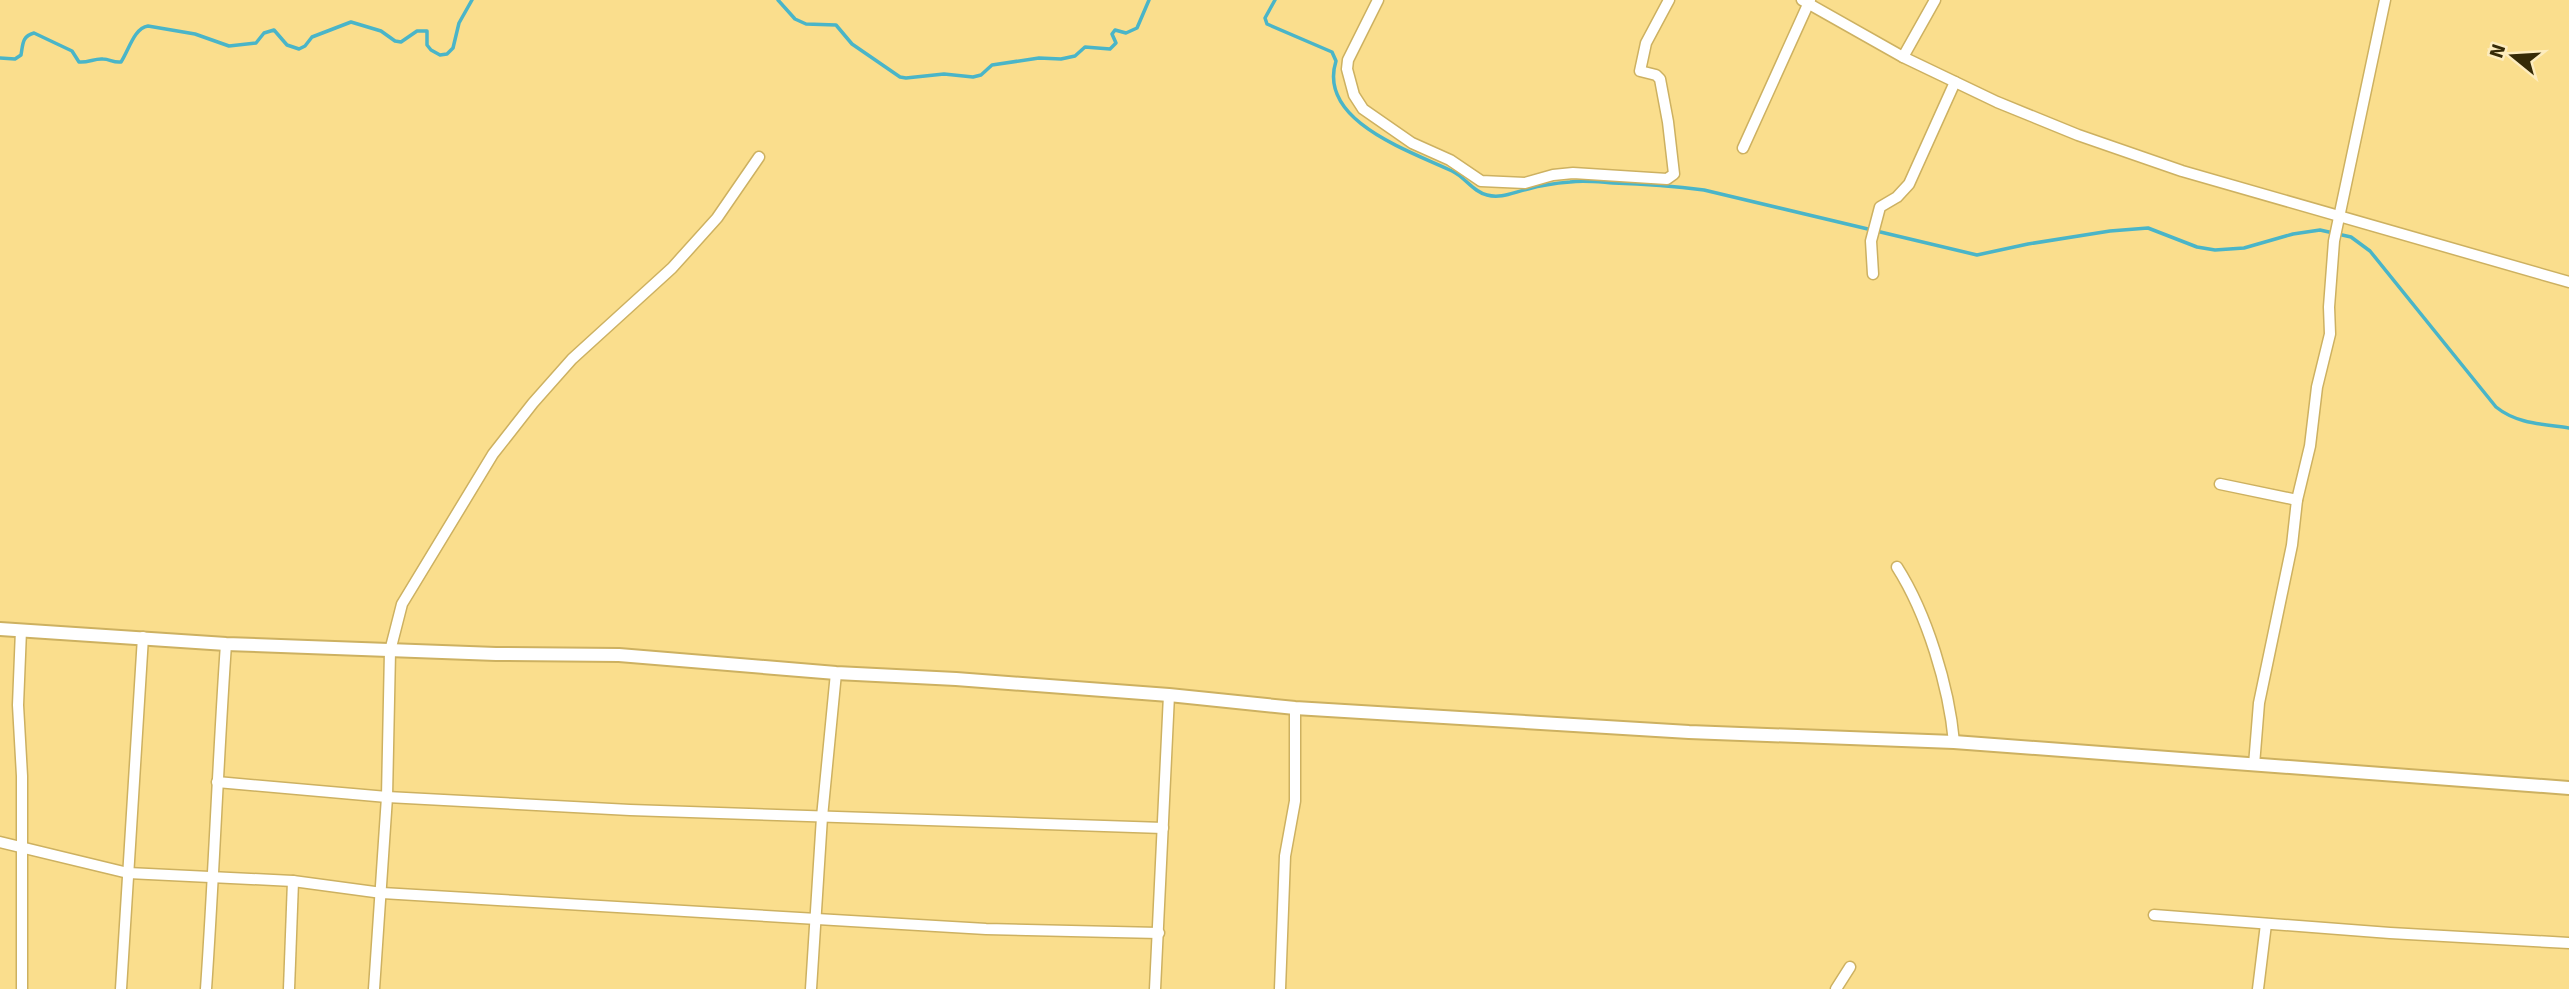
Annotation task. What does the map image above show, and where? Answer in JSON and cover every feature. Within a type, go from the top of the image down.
[{"type":"street","points":[[1378,0],[1348,60],[1347,69],[1354,95],[1363,109],[1412,143],[1450,160],[1481,181],[1525,183],[1573,173],[1667,179],[1674,174],[1660,79],[1656,75],[1640,71],[1646,43],[1669,0]]},
{"type":"street","points":[[1903,57],[1935,0]]},
{"type":"street","points":[[2255,765],[2259,703],[2292,545],[2297,499],[2309,446],[2317,387],[2330,334],[2329,307],[2334,241],[2385,0]]},
{"type":"street","points":[[1742,148],[1778,75],[1807,1],[1903,57],[1997,102],[2090,139],[2338,220],[2569,282]]},
{"type":"street","points":[[1873,274],[1871,240],[1880,207],[1897,197],[1909,184],[1955,82]]},
{"type":"street","points":[[374,989],[387,797],[390,651],[402,604],[493,454],[572,359],[672,268],[717,218],[759,157]]},
{"type":"street","points":[[2220,484],[2297,499]]},
{"type":"street","points":[[1897,567],[1920,610],[1951,709],[1954,742]]},
{"type":"street","points":[[0,629],[226,644],[390,651],[619,655],[836,673],[1169,695],[1295,708],[1689,732],[1954,742],[2569,788]]},
{"type":"street","points":[[21,630],[18,705],[23,847],[22,989]]},
{"type":"street","points":[[121,989],[143,638]]},
{"type":"street","points":[[206,989],[226,644]]},
{"type":"street","points":[[811,989],[822,817],[836,673]]},
{"type":"street","points":[[1155,989],[1169,695]]},
{"type":"street","points":[[1280,989],[1285,856],[1295,801],[1295,708]]},
{"type":"street","points":[[217,782],[387,797],[630,810],[1163,828]]},
{"type":"street","points":[[0,842],[128,873],[293,881],[382,893],[986,929],[1159,933]]},
{"type":"street","points":[[289,989],[293,881]]},
{"type":"street","points":[[2154,915],[2569,943]]},
{"type":"street","points":[[2258,989],[2266,924]]},
{"type":"street","points":[[1836,989],[1850,967]]},
{"type":"waterway","points":[[0,58],[15,59],[21,55],[25,38],[34,33],[72,51],[79,62],[100,59],[121,62],[135,35],[148,26],[195,34],[229,46],[256,43],[264,33],[274,30],[287,45],[299,49],[312,37],[351,22],[381,31],[401,42],[417,31],[427,31],[427,45],[440,55],[447,54],[453,48],[459,23],[472,0]]},
{"type":"waterway","points":[[778,0],[795,19],[806,24],[836,25],[852,44],[900,77],[906,78],[944,74],[973,77],[981,75],[992,65],[1039,58],[1061,59],[1075,56],[1085,47],[1110,49],[1116,43],[1112,34],[1115,30],[1126,33],[1137,28],[1149,0]]},
{"type":"waterway","points":[[1275,0],[1265,18],[1267,24],[1332,52],[1336,61],[1334,82],[1340,101],[1353,117],[1392,143],[1457,174],[1482,193],[1502,196],[1544,185],[1581,181],[1704,190],[1977,255],[2110,231],[2148,228],[2197,247],[2215,250],[2244,248],[2293,234],[2320,230],[2351,237],[2370,251],[2496,407],[2521,420],[2569,428]]}]
